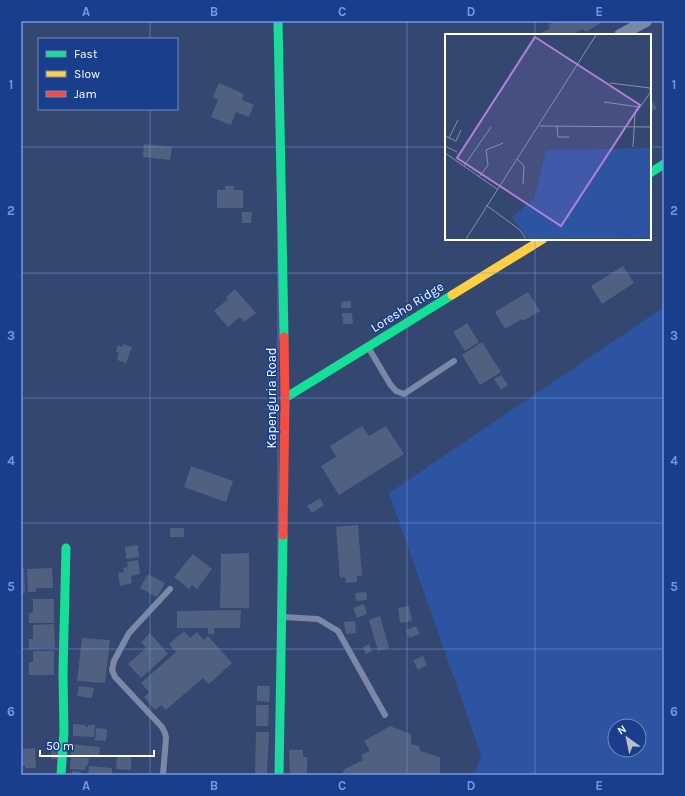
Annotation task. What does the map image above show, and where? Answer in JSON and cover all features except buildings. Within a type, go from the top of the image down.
[{"type":"street","name":"Kapenguria Road","points":[[278,21],[285,398],[280,775]]},
{"type":"street","points":[[622,34],[646,21]]},
{"type":"street","points":[[651,172],[664,164]]},
{"type":"street","name":"Loresho Ridge","points":[[285,398],[541,240]]},
{"type":"street","points":[[61,775],[64,732],[63,673],[66,548]]},
{"type":"lane","points":[[368,347],[390,384],[396,391],[404,394],[454,361]]},
{"type":"lane","points":[[162,775],[166,738],[165,733],[162,727],[115,677],[112,670],[114,661],[129,633],[170,588]]},
{"type":"lane","points":[[281,617],[318,619],[338,631],[385,715]]},
{"type":"shaded area","points":[[664,307],[664,775],[474,775],[481,755],[389,493]]},
{"type":"traffic: fast","points":[[278,21],[284,337]]},
{"type":"traffic: fast","points":[[651,172],[664,164]]},
{"type":"traffic: fast","points":[[285,398],[452,295]]},
{"type":"traffic: fast","points":[[279,775],[283,535]]},
{"type":"traffic: fast","points":[[61,775],[64,732],[63,673],[66,548]]},
{"type":"traffic: slow","points":[[452,295],[541,240]]},
{"type":"traffic: jam","points":[[283,535],[285,398],[284,337]]}]
